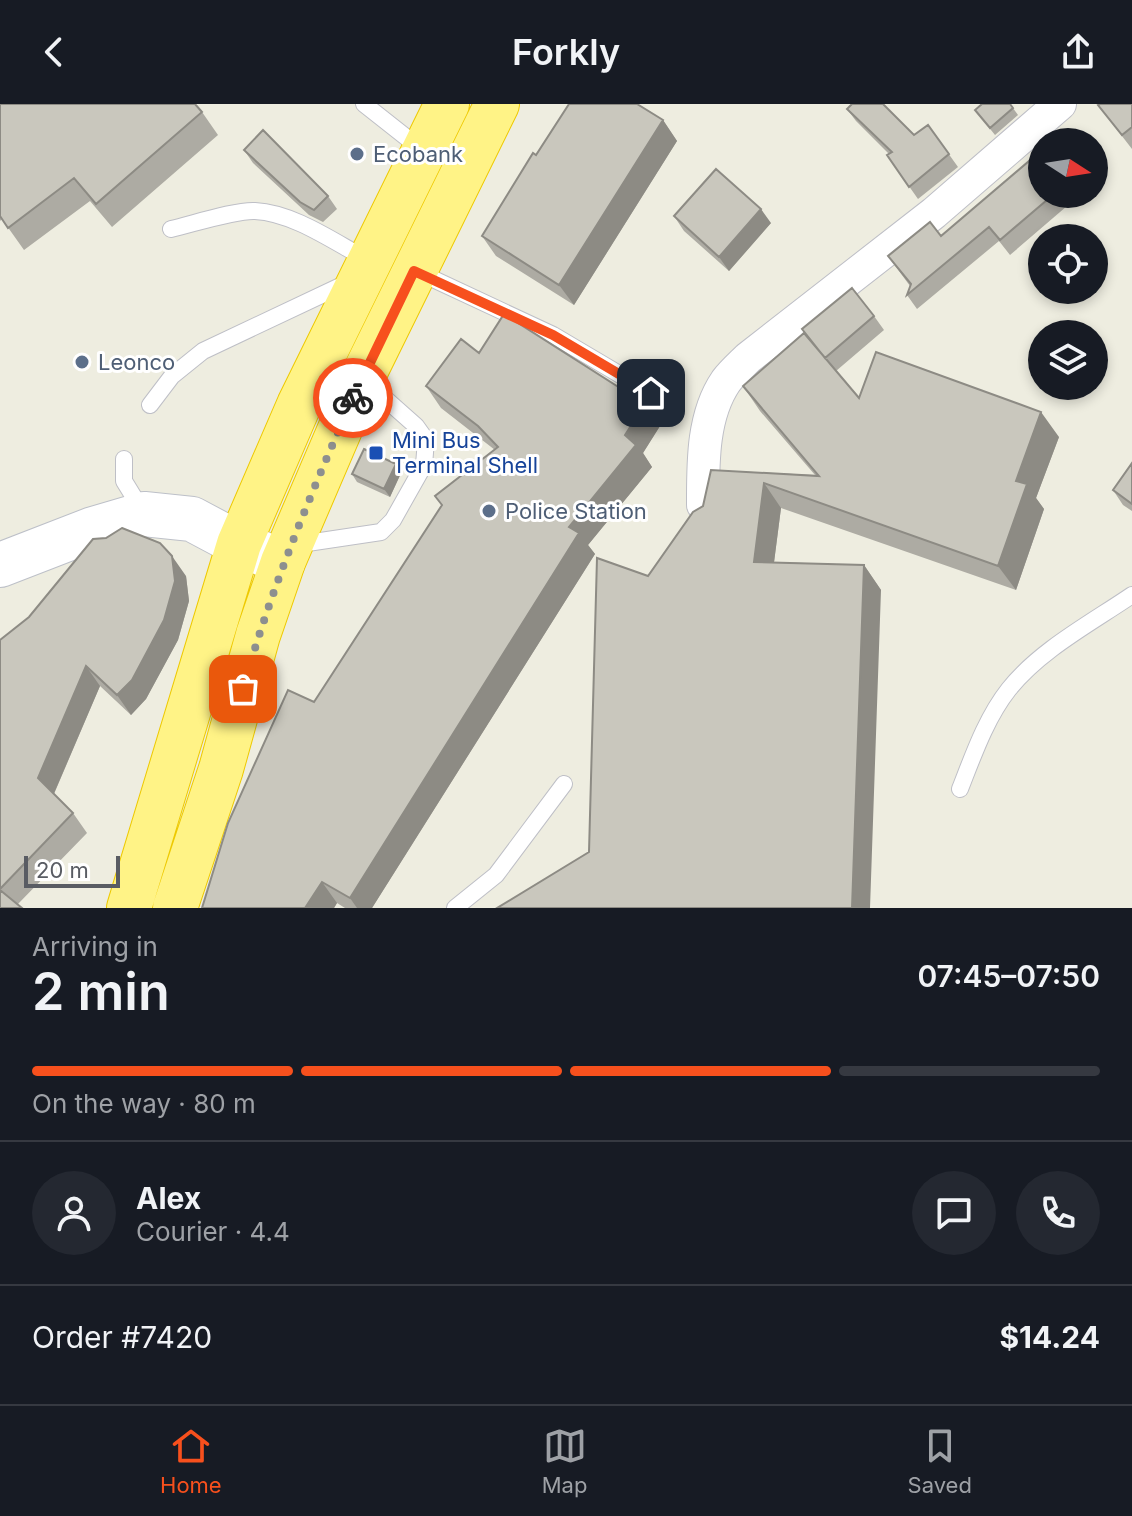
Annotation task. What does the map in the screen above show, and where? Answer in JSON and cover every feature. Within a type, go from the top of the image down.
[{"type":"highway","points":[[129,908],[239,544],[299,405],[447,104]]},
{"type":"highway","points":[[175,908],[221,769],[258,635],[287,554],[362,378],[497,104]]},
{"type":"main road","points":[[0,565],[93,529],[144,514],[192,519],[239,544],[287,554]]},
{"type":"street","points":[[703,505],[704,455],[710,418],[726,382],[748,358],[934,213],[1060,104]]},
{"type":"lane","points":[[364,104],[423,150]]},
{"type":"lane","points":[[150,405],[172,376],[203,351],[365,269],[300,224],[253,210],[171,229]]},
{"type":"lane","points":[[414,271],[553,335],[651,393]]},
{"type":"lane","points":[[287,554],[381,532],[393,520],[424,465],[426,440],[416,426],[362,378]]},
{"type":"lane","points":[[124,459],[124,481],[144,514]]},
{"type":"lane","points":[[960,789],[980,739],[1009,689],[1043,658],[1132,595]]},
{"type":"lane","points":[[455,908],[496,875],[564,784]]},
{"type":"building","points":[[0,104],[195,104],[202,112],[96,204],[74,178],[8,228],[0,216]]},
{"type":"building","points":[[569,104],[637,104],[663,120],[559,285],[482,236],[533,153],[536,155]]},
{"type":"building","points":[[852,104],[883,104],[914,135],[928,125],[949,154],[909,187],[887,155],[892,152],[847,109]]},
{"type":"building","points":[[982,104],[1010,104],[1013,108],[990,128],[975,110]]},
{"type":"building","points":[[1100,104],[1132,104],[1132,127],[1122,135]]},
{"type":"building","points":[[263,130],[328,196],[314,210],[300,202],[244,150]]},
{"type":"building","points":[[1028,162],[1028,208],[1038,208],[1000,240],[989,227],[907,295],[911,284],[888,256],[930,222],[941,236]]},
{"type":"building","points":[[716,169],[761,209],[719,257],[674,216]]},
{"type":"building","points":[[852,288],[874,316],[825,358],[802,329]]},
{"type":"building","points":[[504,314],[645,404],[625,435],[636,445],[569,527],[579,533],[350,898],[322,882],[305,908],[202,908],[228,823],[288,690],[314,702],[442,505],[435,496],[498,447],[478,426],[426,386],[461,339],[479,353]]},
{"type":"building","points":[[804,333],[859,398],[876,352],[1041,412],[1016,481],[1027,484],[998,566],[764,483],[754,562],[864,565],[852,908],[497,908],[589,852],[597,558],[648,576],[693,512],[703,506],[711,470],[819,476],[743,386]]},
{"type":"building","points":[[364,449],[396,464],[384,489],[352,474]]},
{"type":"building","points":[[1132,463],[1132,504],[1113,490]]},
{"type":"building","points":[[122,528],[160,543],[172,556],[175,581],[164,620],[132,680],[117,695],[86,666],[38,778],[73,813],[0,889],[0,640],[29,617],[93,539],[106,538]]},
{"type":"building","points":[[0,890],[22,908],[0,908]]},
{"type":"way so far","points":[[243,689],[283,562],[353,398]]},
{"type":"place","name":"Ecobank","points":[[357,154]]},
{"type":"place","name":"Leonco","points":[[82,362]]},
{"type":"place","name":"Mini Bus Terminal Shell","points":[[376,453]]},
{"type":"place","name":"Police Station","points":[[489,511]]},
{"type":"route","points":[[353,398],[414,271],[553,335],[651,393]]}]
